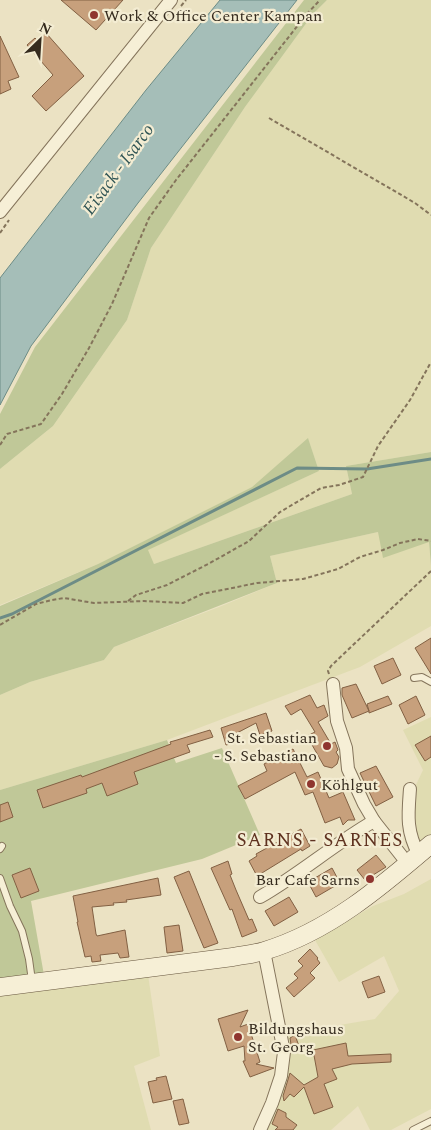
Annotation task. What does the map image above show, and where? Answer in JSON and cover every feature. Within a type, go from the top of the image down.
[{"type":"street","points":[[0,211],[171,0]]},
{"type":"street","points":[[333,684],[337,721],[346,748],[348,769],[364,804],[374,821],[419,854]]},
{"type":"street","points":[[410,789],[408,827],[409,834],[419,854]]},
{"type":"street","points":[[260,898],[374,821]]},
{"type":"street","points":[[0,986],[233,957],[264,951],[294,939],[342,914],[369,896],[419,854]]},
{"type":"street","points":[[260,1130],[281,1076],[284,1052],[264,951]]},
{"type":"lane","points":[[414,678],[422,677],[431,682]]},
{"type":"lane","points":[[0,878],[22,931],[29,959],[32,983]]},
{"type":"lane","points":[[413,1130],[431,1121]]},
{"type":"path","points":[[0,444],[7,434],[41,424],[62,394],[112,304],[149,218],[176,180],[306,15],[320,0]]},
{"type":"path","points":[[269,118],[408,199],[431,215]]},
{"type":"path","points":[[128,602],[136,595],[166,585],[210,564],[249,541],[280,512],[321,488],[339,485],[363,477],[378,446],[410,400],[431,362]]},
{"type":"path","points":[[0,625],[36,604],[64,598],[94,603],[183,604],[202,594],[258,583],[303,578],[338,569],[360,557],[383,550],[400,542],[418,539],[431,541]]},
{"type":"path","points":[[333,684],[328,671],[330,666],[431,571]]},
{"type":"shaded area","points":[[327,0],[431,0],[431,452],[346,466],[352,494],[154,564],[147,550],[319,471],[308,439],[252,487],[98,564],[0,605],[0,469],[53,426],[127,320],[151,248],[245,107],[313,14]]},
{"type":"shaded area","points":[[378,532],[429,542],[431,626],[360,667],[167,740],[0,790],[0,695],[30,682],[104,660],[114,647],[277,583],[270,556]]},
{"type":"shaded area","points":[[431,717],[431,857],[420,841],[410,818],[414,789],[423,770],[403,730]]},
{"type":"shaded area","points":[[431,879],[431,1109],[391,1130],[370,1130],[358,1106],[331,1130],[265,1130],[287,1067],[287,1034],[375,1019],[399,991],[384,956],[339,982],[315,940],[373,906],[404,894]]},
{"type":"shaded area","points":[[147,968],[160,1056],[134,1066],[151,1130],[0,1130],[0,987]]},
{"type":"green space","points":[[304,0],[327,0],[313,14],[245,107],[151,248],[127,320],[53,426],[0,469],[0,414],[35,347]]},
{"type":"green space","points":[[308,438],[319,471],[148,550],[154,564],[352,494],[346,466],[431,452],[431,566],[429,542],[383,558],[378,532],[270,556],[277,583],[114,647],[104,660],[30,682],[0,695],[0,606],[98,564],[252,487]]},
{"type":"green space","points":[[167,740],[176,763],[222,748],[260,835],[202,859],[31,901],[45,981],[0,987],[0,790]]},
{"type":"water","name":"Eisack - Isarco","points":[[220,0],[297,0],[138,203],[31,346],[0,405],[0,278],[146,90]]},
{"type":"building","name":"Work & Office Center Kampan","points":[[61,0],[123,0],[96,30]]},
{"type":"building","points":[[46,33],[84,76],[46,111],[32,96],[53,75],[27,45],[35,38],[37,40]]},
{"type":"building","points":[[0,36],[19,77],[8,81],[11,89],[0,94]]},
{"type":"building","points":[[431,638],[431,674],[415,648]]},
{"type":"building","points":[[393,658],[401,675],[382,684],[374,666]]},
{"type":"building","points":[[356,684],[369,711],[352,718],[342,695],[342,688]]},
{"type":"building","points":[[310,695],[317,708],[324,705],[328,716],[318,722],[331,744],[335,742],[338,750],[336,752],[339,757],[337,764],[332,768],[324,766],[307,736],[315,732],[301,709],[291,715],[285,706]]},
{"type":"building","points":[[388,696],[392,704],[369,713],[367,704]]},
{"type":"building","points":[[416,696],[425,715],[408,724],[399,705]]},
{"type":"building","points":[[266,713],[272,731],[260,735],[256,723],[235,734],[238,742],[226,745],[221,728]]},
{"type":"building","points":[[210,730],[213,737],[187,745],[190,752],[134,772],[138,784],[107,796],[102,783],[86,789],[87,793],[43,808],[37,790],[81,775],[82,777],[171,744],[170,742]]},
{"type":"building","points":[[431,736],[431,757],[425,761],[415,745]]},
{"type":"building","points":[[293,749],[307,777],[318,772],[329,798],[343,792],[355,820],[348,820],[343,825],[340,817],[325,823],[313,792],[305,795],[295,772],[245,799],[238,786],[267,771],[264,764]]},
{"type":"building","points":[[376,766],[393,797],[376,806],[360,773]]},
{"type":"building","points":[[8,802],[13,817],[0,822],[0,805]]},
{"type":"building","points":[[301,829],[310,846],[302,851],[301,849],[257,876],[249,861],[257,856],[256,854]]},
{"type":"building","points":[[376,855],[386,867],[365,880],[357,870]]},
{"type":"building","points":[[228,861],[232,874],[230,875],[236,890],[249,920],[252,919],[257,931],[242,937],[232,909],[230,910],[211,868]]},
{"type":"building","points":[[30,868],[39,891],[21,898],[12,875]]},
{"type":"building","points":[[332,868],[340,883],[316,897],[308,882]]},
{"type":"building","points":[[189,871],[218,943],[204,948],[174,877]]},
{"type":"building","points":[[158,878],[161,895],[126,900],[127,902],[113,903],[114,905],[92,907],[97,936],[125,930],[129,957],[120,958],[118,953],[100,955],[101,961],[92,962],[91,956],[85,957],[73,896]]},
{"type":"building","points":[[289,897],[298,912],[274,926],[265,911]]},
{"type":"building","points":[[179,925],[183,951],[167,953],[164,927]]},
{"type":"building","points":[[310,949],[320,963],[310,973],[315,978],[294,997],[286,988],[298,978],[294,974],[303,966],[298,961]]},
{"type":"building","points":[[379,976],[385,992],[368,998],[362,982]]},
{"type":"building","name":"Bildungshaus St. Georg","points":[[248,1010],[240,1027],[248,1024],[260,1062],[256,1064],[274,1068],[250,1077],[243,1061],[245,1061],[244,1046],[228,1051],[218,1019]]},
{"type":"building","points":[[295,1035],[300,1049],[292,1051],[290,1038]]},
{"type":"building","points":[[346,1043],[348,1056],[391,1054],[391,1062],[352,1064],[332,1069],[337,1079],[324,1084],[333,1107],[314,1114],[304,1087],[294,1097],[290,1094],[284,1101],[283,1096],[290,1073],[304,1085],[318,1077],[313,1050]]},
{"type":"building","points":[[166,1076],[172,1099],[153,1103],[148,1082]]},
{"type":"building","points":[[183,1099],[189,1123],[179,1125],[173,1101]]},
{"type":"building","points":[[278,1109],[286,1113],[286,1117],[297,1125],[293,1130],[275,1130],[278,1127],[272,1124]]},
{"type":"waterway","points":[[0,618],[12,614],[297,468],[367,469],[431,459]]},
{"type":"place","name":"Work & Office Center Kampan","points":[[94,15]]},
{"type":"place","name":"St. Sebastian - S. Sebastiano","points":[[327,746]]},
{"type":"place","name":"Köhlgut","points":[[311,784]]},
{"type":"place","name":"Bar Cafe Sarns","points":[[370,879]]},
{"type":"place","name":"Bildungshaus St. Georg","points":[[238,1037]]},
{"type":"district","name":"SARNS - SARNES","points":[[320,839]]}]
